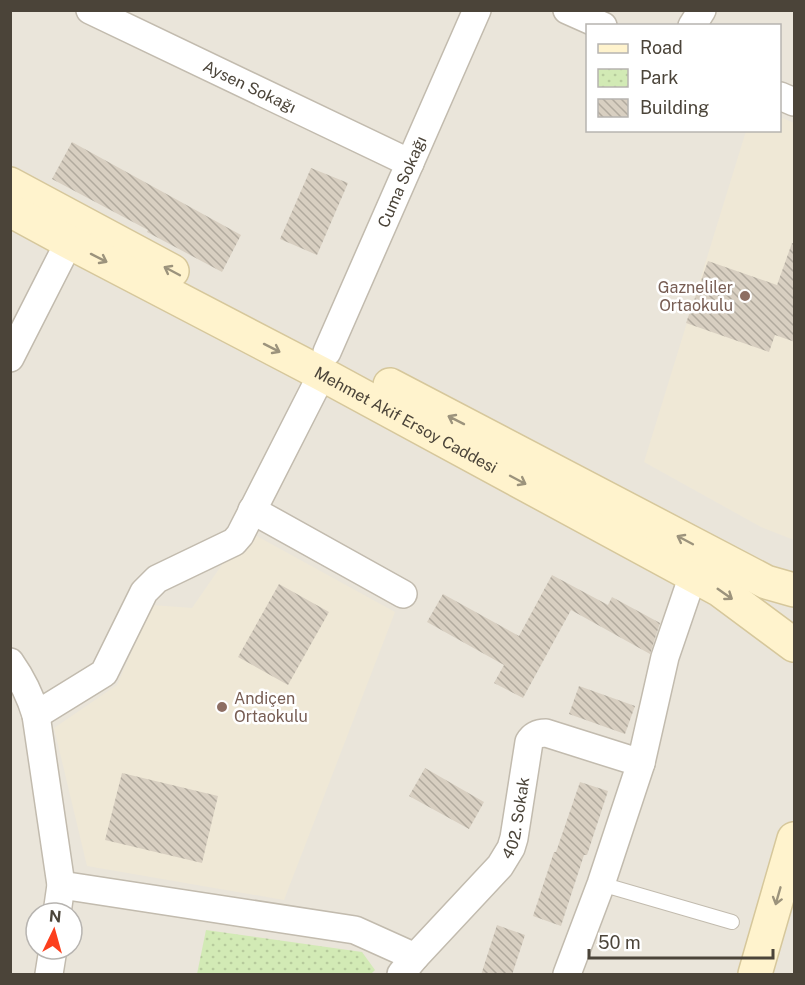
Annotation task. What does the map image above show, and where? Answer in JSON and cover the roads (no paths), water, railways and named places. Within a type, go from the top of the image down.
[{"type":"main road","name":"Mehmet Akif Ersoy Caddesi","points":[[10,184],[230,302],[324,363],[720,590],[795,645]]},
{"type":"main road","name":"Mehmet Akif Ersoy Caddesi","points":[[10,210],[69,242],[324,363],[766,582],[795,590]]},
{"type":"main road","points":[[755,975],[795,839]]},
{"type":"street","name":"Cuma Sokağı","points":[[36,715],[104,673],[144,591],[151,584],[234,542],[324,363],[477,10]]},
{"type":"street","points":[[567,10],[598,24]]},
{"type":"street","points":[[693,24],[702,10]]},
{"type":"street","name":"Aysen Sokağı","points":[[101,13],[410,163]]},
{"type":"street","points":[[781,96],[795,102]]},
{"type":"street","points":[[10,358],[69,242]]},
{"type":"street","points":[[252,510],[403,594]]},
{"type":"street","points":[[567,975],[601,884],[641,763],[665,657],[693,575]]},
{"type":"street","points":[[10,662],[22,678],[36,715],[61,885],[59,901]]},
{"type":"street","name":"402. Sokak","points":[[408,966],[507,856],[514,838],[532,737],[538,733],[546,733],[641,763]]},
{"type":"street","points":[[61,885],[347,929],[361,933],[408,966]]},
{"type":"lane","points":[[601,884],[732,922]]},
{"type":"place","name":"Gazneliler Ortaokulu","points":[[745,296]]},
{"type":"place","name":"Andiçen Ortaokulu","points":[[222,707]]}]
